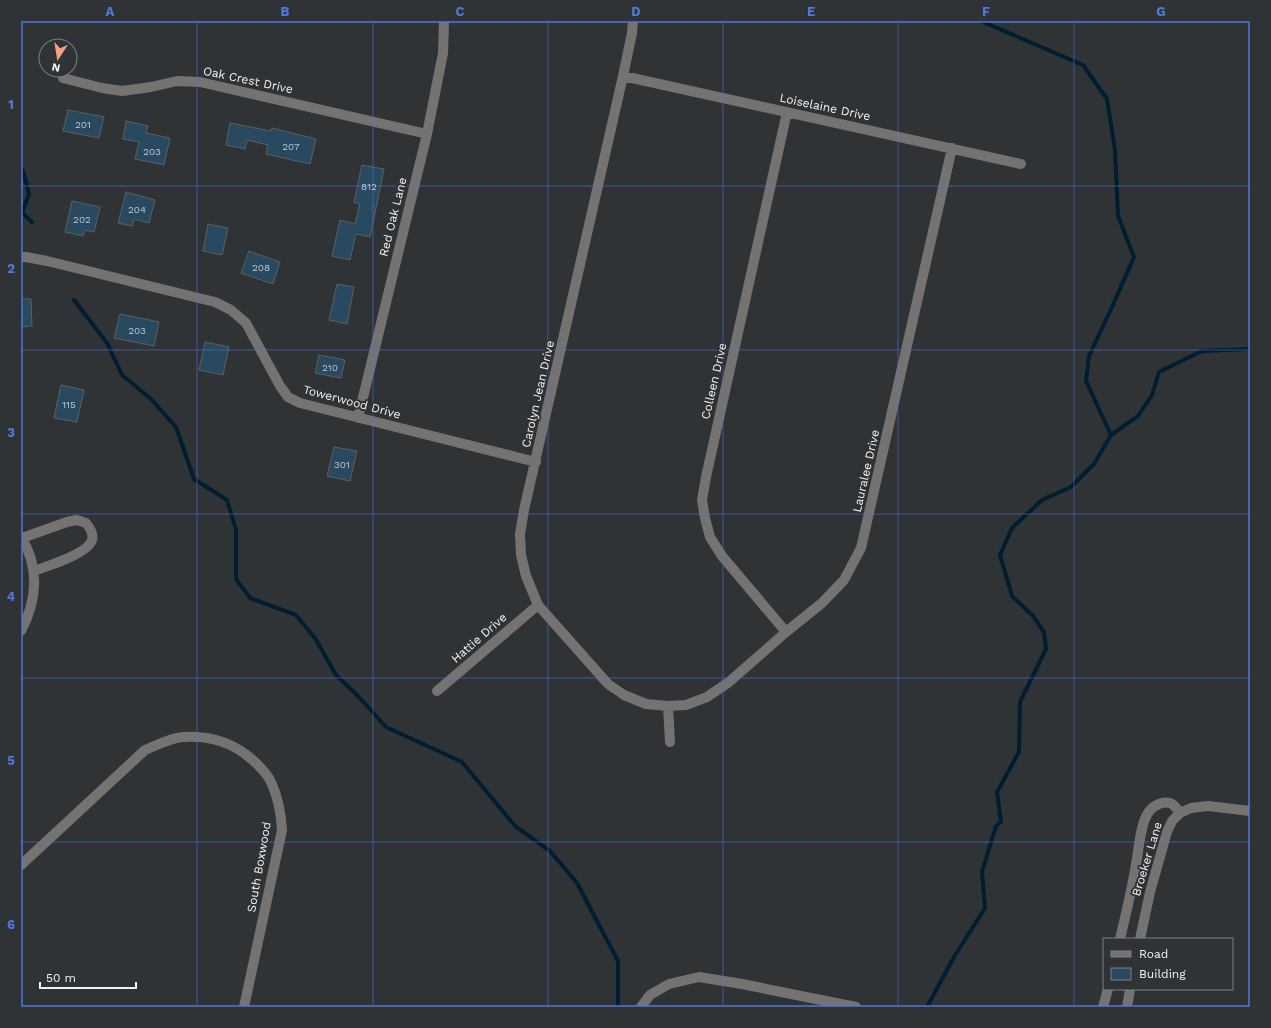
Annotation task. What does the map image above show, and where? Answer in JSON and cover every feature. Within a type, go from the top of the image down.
[{"type":"street","name":"Red Oak Lane","points":[[358,418],[426,134],[443,53],[444,21]]},
{"type":"street","name":"Carolyn Jean Drive","points":[[633,21],[623,76],[520,534],[521,555],[526,576],[538,605],[608,684],[624,695],[646,704],[668,706]]},
{"type":"street","name":"Loiselaine Drive","points":[[623,76],[1021,164]]},
{"type":"street","name":"Oak Crest Drive","points":[[64,78],[102,88],[122,91],[151,87],[177,81],[200,82],[426,134]]},
{"type":"street","name":"Colleen Drive","points":[[786,632],[722,556],[710,537],[704,518],[702,500],[787,112]]},
{"type":"street","name":"Lauralee Drive","points":[[668,706],[686,704],[707,697],[729,682],[786,632],[822,603],[844,580],[861,548],[952,148]]},
{"type":"street","name":"Towerwood Drive","points":[[21,257],[47,261],[215,302],[232,310],[246,323],[280,386],[288,397],[300,403],[536,462]]},
{"type":"street","points":[[21,631],[32,603],[35,583],[34,571],[22,538],[67,522],[77,520],[86,523],[92,531],[92,540],[86,548],[78,554],[34,571]]},
{"type":"street","name":"Hattie Drive","points":[[437,692],[538,605]]},
{"type":"street","points":[[668,706],[670,742]]},
{"type":"street","name":"South Boxwood","points":[[21,865],[145,750],[165,741],[182,737],[221,741],[236,747],[248,755],[271,780],[281,813],[282,830],[244,1007]]},
{"type":"street","points":[[1120,938],[1131,891],[1143,825],[1148,812],[1156,805],[1164,803],[1170,803],[1180,813],[1191,808],[1208,806],[1250,811]]},
{"type":"street","name":"Broeker Lane","points":[[1140,938],[1150,892],[1167,832],[1172,821],[1180,813]]},
{"type":"street","points":[[641,1007],[650,995],[668,984],[699,977],[856,1007]]},
{"type":"street","points":[[1103,1007],[1108,990]]},
{"type":"street","points":[[1127,1007],[1130,990]]},
{"type":"building","points":[[68,110],[104,117],[99,138],[63,131]]},
{"type":"building","points":[[126,121],[148,126],[146,133],[170,138],[164,165],[135,159],[139,142],[123,139]]},
{"type":"building","points":[[230,123],[271,131],[272,128],[316,139],[310,164],[266,154],[268,145],[247,140],[245,149],[226,145]]},
{"type":"building","points":[[362,165],[384,169],[370,237],[356,234],[350,260],[332,256],[340,220],[355,224],[360,204],[354,202]]},
{"type":"building","points":[[126,192],[155,200],[149,223],[134,219],[132,226],[118,223]]},
{"type":"building","points":[[72,201],[100,207],[94,232],[85,230],[83,236],[65,232]]},
{"type":"building","points":[[208,224],[228,228],[222,255],[203,251]]},
{"type":"building","points":[[249,251],[280,262],[273,284],[241,273]]},
{"type":"building","points":[[337,284],[354,287],[347,324],[329,320]]},
{"type":"building","points":[[21,299],[31,299],[32,326],[21,327]]},
{"type":"building","points":[[120,314],[159,322],[154,346],[114,338]]},
{"type":"building","points":[[205,342],[229,347],[223,375],[199,370]]},
{"type":"building","points":[[319,355],[345,360],[341,378],[315,373]]},
{"type":"building","points":[[61,385],[84,390],[77,422],[54,418]]},
{"type":"building","points":[[334,447],[357,451],[350,481],[327,476]]},
{"type":"waterway","points":[[981,21],[1083,65],[1107,99],[1115,150],[1118,216],[1134,257],[1089,356],[1086,381],[1111,435]]},
{"type":"waterway","points":[[21,170],[23,171],[29,194],[22,213],[32,222]]},
{"type":"waterway","points":[[74,300],[107,343],[122,375],[151,399],[176,427],[194,479],[227,500],[236,530],[236,579],[250,598],[296,615],[315,638],[336,675],[357,695],[386,727],[462,762],[515,826],[550,851],[577,883],[618,961],[618,1007]]},
{"type":"waterway","points":[[927,1007],[954,957],[985,908],[982,872],[996,826],[1001,822],[997,792],[1019,752],[1020,702],[1046,649],[1044,632],[1033,616],[1012,596],[1000,555],[1012,528],[1042,500],[1071,487],[1094,464],[1111,435],[1138,416],[1152,395],[1159,372],[1202,351],[1250,349]]}]
